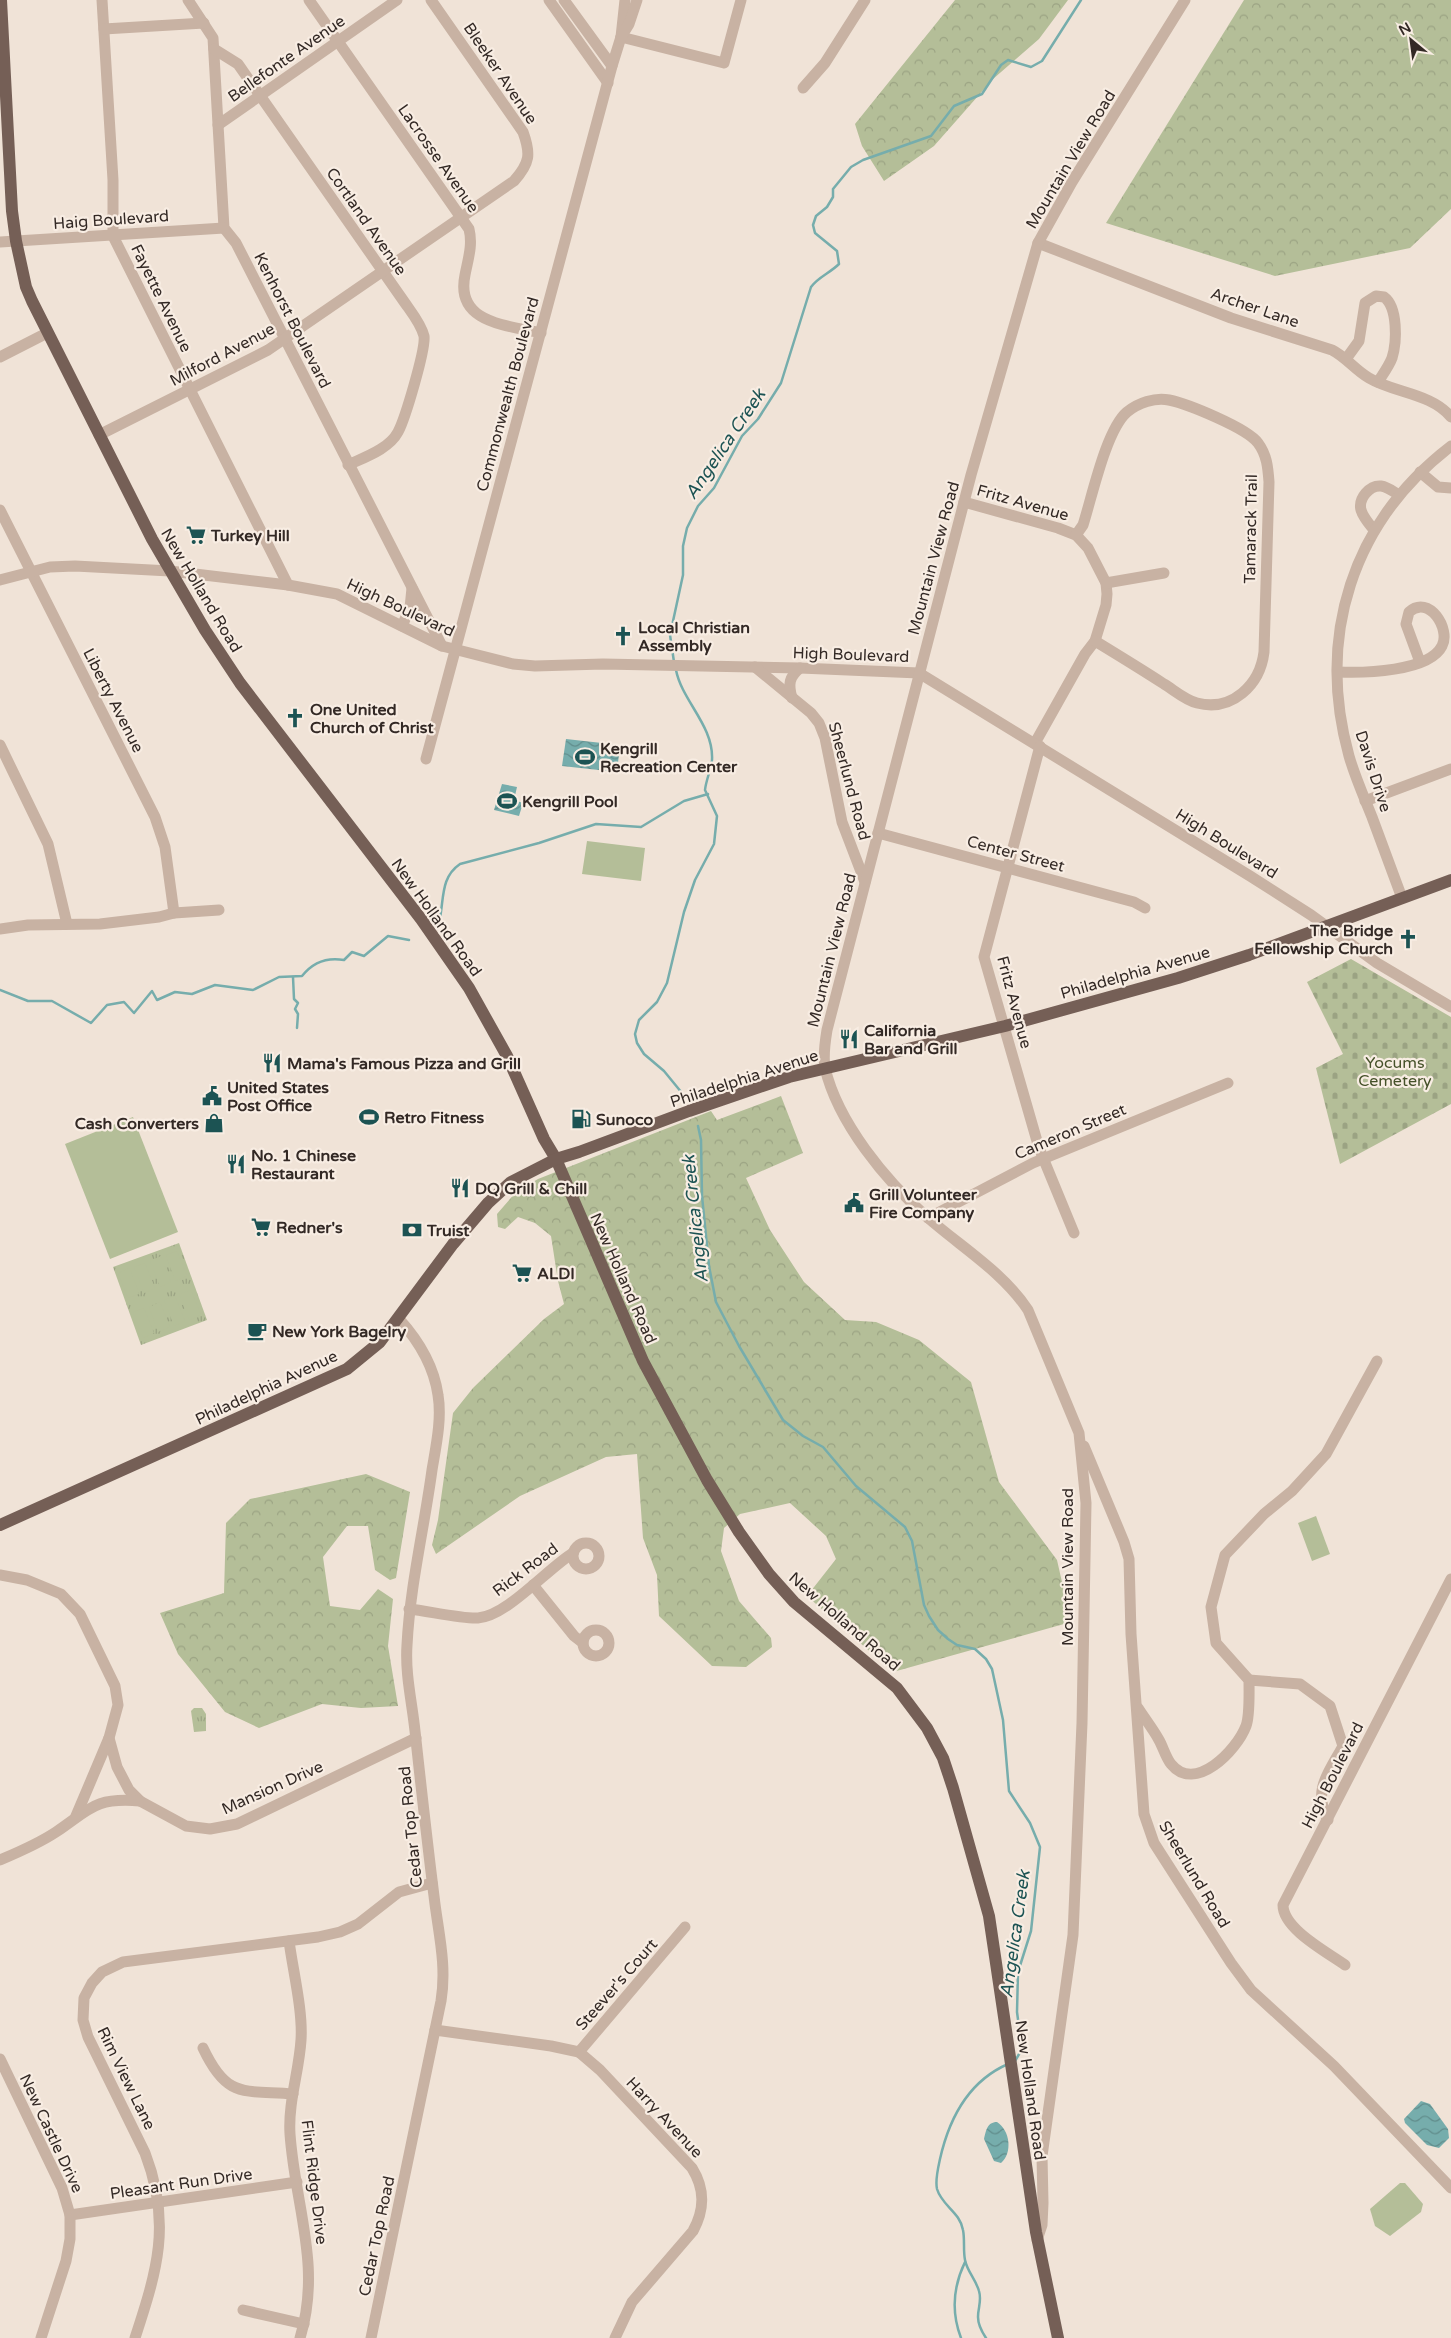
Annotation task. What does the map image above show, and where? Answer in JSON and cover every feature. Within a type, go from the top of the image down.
[{"type":"main road","name":"New Holland Road","points":[[1,0],[7,147],[16,241],[26,287],[47,333],[152,539],[205,630],[240,682],[421,919],[469,988],[507,1056],[544,1139],[556,1159],[643,1361],[707,1480],[739,1532],[769,1574],[794,1602],[898,1688],[915,1709],[937,1746],[953,1788],[984,1896],[996,1957],[1037,2240],[1058,2338]]},
{"type":"main road","name":"Philadelphia Avenue","points":[[0,1525],[334,1376],[374,1348],[399,1319],[453,1244],[488,1203],[511,1182],[556,1159],[766,1084],[825,1068],[1005,1026],[1178,978],[1249,955],[1451,880]]},
{"type":"street","name":"Fayette Avenue","points":[[102,0],[113,180],[113,236],[288,585]]},
{"type":"street","points":[[188,0],[212,36],[224,228]]},
{"type":"street","name":"Lacrosse Avenue","points":[[309,0],[461,216],[471,238],[462,288],[469,306],[488,320],[541,334]]},
{"type":"street","name":"Bellefonte Avenue","points":[[218,125],[397,0]]},
{"type":"street","name":"Bleeker Avenue","points":[[431,0],[523,132],[529,153],[527,162],[514,181],[502,188]]},
{"type":"street","points":[[549,0],[608,82]]},
{"type":"street","points":[[564,0],[612,66]]},
{"type":"street","name":"Commonwealth Boulevard","points":[[426,759],[621,37],[625,0]]},
{"type":"street","name":"Commonwealth Boulevard","points":[[621,37],[629,24],[637,0]]},
{"type":"street","points":[[621,37],[724,63],[741,0]]},
{"type":"street","points":[[803,88],[825,63],[865,0]]},
{"type":"street","name":"Mountain View Road","points":[[1037,2240],[1042,2225],[1042,2156],[1070,1962],[1074,1918],[1082,1723],[1086,1504],[1079,1433],[1038,1330],[1024,1303],[999,1277],[928,1218],[900,1190],[865,1148],[837,1098],[825,1068],[827,1030],[964,502],[1038,243],[1068,188],[1185,0]]},
{"type":"street","points":[[104,29],[204,23]]},
{"type":"street","name":"Cortland Avenue","points":[[214,49],[238,64],[420,324],[424,339],[422,353],[398,432],[379,450],[348,465]]},
{"type":"street","name":"Milford Avenue","points":[[99,435],[284,340],[502,188]]},
{"type":"street","name":"Haig Boulevard","points":[[0,242],[224,228]]},
{"type":"street","name":"Kenhorst Boulevard","points":[[224,228],[236,243],[442,646]]},
{"type":"street","name":"Archer Lane","points":[[1038,243],[1232,318],[1332,350],[1346,359],[1361,373],[1378,382],[1429,400],[1451,417]]},
{"type":"street","points":[[1346,359],[1359,341],[1365,303],[1376,296],[1384,297],[1394,309],[1394,348],[1391,361],[1378,382]]},
{"type":"street","points":[[0,357],[47,333]]},
{"type":"street","name":"Tamarack Trail","points":[[1076,535],[1083,525],[1112,433],[1122,416],[1142,403],[1169,400],[1236,426],[1253,437],[1266,456],[1269,482],[1264,652],[1262,667],[1248,689],[1236,698],[1224,703],[1196,703],[1095,641]]},
{"type":"street","name":"Davis Drive","points":[[1402,898],[1365,801],[1345,737],[1339,705],[1338,672],[1345,602],[1353,575],[1374,530],[1420,472],[1451,446]]},
{"type":"street","points":[[1420,472],[1438,487],[1451,488]]},
{"type":"street","points":[[1374,530],[1361,510],[1362,498],[1371,489],[1378,486],[1385,487],[1400,495]]},
{"type":"street","name":"Fritz Avenue","points":[[964,502],[1058,528],[1076,535],[1094,558],[1106,583],[1106,605],[1095,641],[1085,654],[1037,744],[1008,868],[984,957],[1044,1159],[1074,1233]]},
{"type":"street","name":"Liberty Avenue","points":[[0,510],[155,817],[165,848],[174,913]]},
{"type":"street","name":"High Boulevard","points":[[0,580],[50,567],[75,566],[170,571],[288,585],[337,594],[442,646],[504,662],[535,666],[662,665],[919,673],[1250,876],[1326,926],[1377,963],[1451,1007]]},
{"type":"street","points":[[1106,583],[1164,573]]},
{"type":"street","points":[[402,626],[410,608],[412,588]]},
{"type":"street","points":[[1338,672],[1378,672],[1420,662],[1438,652],[1443,645],[1444,637],[1434,612],[1428,607],[1419,606],[1409,612],[1406,624],[1420,662]]},
{"type":"street","name":"Sheerlund Road","points":[[755,668],[811,713],[823,730],[842,822],[865,882]]},
{"type":"street","points":[[792,698],[789,681],[791,675],[800,668]]},
{"type":"street","points":[[0,746],[48,844],[54,861],[67,924]]},
{"type":"street","points":[[1365,801],[1451,769]]},
{"type":"street","name":"Center Street","points":[[878,833],[1134,902],[1145,908]]},
{"type":"street","points":[[0,929],[28,925],[100,924],[159,917],[174,913],[219,910]]},
{"type":"street","name":"Cameron Street","points":[[928,1218],[1044,1159],[1228,1082]]},
{"type":"street","name":"Cedar Top Road","points":[[371,2338],[435,2030],[443,1989],[444,1966],[432,1883],[407,1662],[413,1576],[430,1491],[439,1401],[436,1385],[424,1352],[412,1332],[399,1319]]},
{"type":"street","points":[[1328,1820],[1324,1812],[1320,1788],[1343,1746],[1330,1706],[1300,1684],[1249,1680],[1216,1643],[1211,1607],[1225,1555],[1264,1514],[1292,1491],[1326,1454],[1377,1361]]},
{"type":"street","name":"Sheerlund Road","points":[[1079,1433],[1124,1542],[1129,1559],[1131,1634],[1144,1814],[1149,1832],[1159,1851],[1231,1963],[1251,1990],[1334,2066],[1451,2188]]},
{"type":"street","name":"Rick Road","points":[[410,1609],[478,1618],[498,1610],[573,1553]]},
{"type":"street","points":[[0,1574],[27,1580],[61,1594],[80,1614],[115,1686],[118,1705],[109,1738],[76,1816]]},
{"type":"street","name":"High Boulevard","points":[[1345,1965],[1291,1926],[1283,1913],[1283,1905],[1451,1579]]},
{"type":"street","points":[[533,1585],[574,1636],[583,1643]]},
{"type":"street","points":[[1137,1708],[1158,1738],[1171,1764],[1183,1773],[1197,1775],[1213,1767],[1233,1745],[1247,1725],[1249,1680]]},
{"type":"street","points":[[109,1738],[122,1779],[140,1801]]},
{"type":"street","name":"Mansion Drive","points":[[140,1801],[186,1826],[220,1828],[244,1821],[416,1738]]},
{"type":"street","points":[[0,1860],[43,1840],[94,1804],[108,1800],[140,1801]]},
{"type":"street","name":"Rim View Lane","points":[[135,2338],[154,2281],[158,2259],[158,2202],[153,2177],[145,2153],[88,2037],[83,2020],[84,1998],[99,1975],[112,1965],[123,1962],[289,1941],[340,1932],[368,1917],[393,1895],[432,1883]]},
{"type":"street","name":"Steever's Court","points":[[435,2030],[537,2044],[579,2052],[685,1927]]},
{"type":"street","name":"Flint Ridge Drive","points":[[289,1941],[302,2033],[290,2112],[290,2136],[310,2272],[309,2297],[300,2338]]},
{"type":"street","points":[[203,2048],[218,2074],[236,2090],[293,2094]]},
{"type":"street","name":"Harry Avenue","points":[[579,2052],[600,2070],[692,2168],[699,2181],[702,2193],[700,2218],[693,2231],[632,2302],[615,2338]]},
{"type":"street","name":"New Castle Drive","points":[[0,2059],[62,2188],[70,2215],[70,2239],[66,2261],[41,2338]]},
{"type":"street","name":"Pleasant Run Drive","points":[[70,2215],[297,2182]]},
{"type":"street","points":[[243,2310],[304,2324]]},
{"type":"green space","points":[[955,0],[1068,0],[1039,39],[993,79],[934,146],[884,181],[862,146],[855,124]]},
{"type":"green space","points":[[1244,0],[1451,0],[1451,209],[1410,248],[1275,276],[1106,223]]},
{"type":"green space","points":[[587,841],[645,848],[641,881],[582,874]]},
{"type":"green space","name":"Yocums Cemetery","points":[[1351,959],[1451,1017],[1451,1104],[1340,1164],[1316,1068],[1343,1054],[1307,982]]},
{"type":"green space","points":[[781,1096],[803,1153],[746,1178],[770,1230],[804,1282],[845,1320],[876,1322],[919,1340],[971,1382],[999,1482],[1057,1560],[1071,1622],[893,1672],[807,1596],[836,1559],[826,1536],[790,1503],[740,1514],[724,1528],[721,1551],[739,1601],[771,1638],[772,1647],[746,1667],[712,1666],[659,1616],[657,1575],[643,1538],[637,1454],[606,1457],[520,1496],[436,1554],[432,1545],[438,1520],[453,1413],[473,1388],[544,1319],[564,1304],[558,1281],[551,1236],[535,1223],[518,1217],[505,1229],[498,1227],[497,1214],[516,1192],[538,1179],[711,1111],[717,1120]]},
{"type":"green space","points":[[133,1117],[178,1232],[110,1259],[65,1144]]},
{"type":"green space","points":[[179,1243],[207,1320],[141,1345],[113,1267]]},
{"type":"green space","points":[[177,1251],[187,1276],[175,1281],[166,1255]]},
{"type":"green space","points":[[161,1256],[171,1282],[160,1287],[150,1261]]},
{"type":"green space","points":[[145,1263],[155,1288],[144,1293],[134,1267]]},
{"type":"green space","points":[[130,1268],[139,1294],[128,1298],[118,1273]]},
{"type":"green space","points":[[191,1290],[201,1315],[189,1320],[179,1294]]},
{"type":"green space","points":[[175,1296],[185,1321],[174,1326],[164,1300]]},
{"type":"green space","points":[[160,1302],[170,1327],[158,1332],[149,1307]]},
{"type":"green space","points":[[144,1308],[154,1333],[143,1338],[133,1312]]},
{"type":"green space","points":[[366,1474],[410,1492],[396,1578],[390,1580],[375,1570],[368,1526],[347,1526],[323,1557],[330,1606],[360,1610],[378,1589],[393,1599],[388,1646],[398,1706],[361,1708],[322,1704],[259,1728],[225,1712],[178,1654],[160,1613],[224,1593],[226,1523],[250,1499]]},
{"type":"green space","points":[[1316,1516],[1330,1554],[1312,1561],[1298,1523]]},
{"type":"green space","points":[[194,1708],[202,1708],[206,1714],[206,1731],[194,1732],[191,1711]]},
{"type":"green space","points":[[1400,2183],[1405,2183],[1423,2204],[1421,2212],[1390,2236],[1375,2226],[1370,2209]]},
{"type":"water","points":[[566,739],[620,745],[617,772],[562,766]]},
{"type":"water","name":"Kengrill Pool","points":[[502,784],[517,787],[514,800],[523,803],[519,816],[494,810]]},
{"type":"water","points":[[1421,2101],[1430,2104],[1448,2129],[1449,2138],[1439,2148],[1427,2145],[1405,2123],[1404,2119]]},
{"type":"water","points":[[997,2122],[1005,2130],[1008,2142],[1007,2154],[1001,2163],[994,2161],[984,2139],[989,2125]]},
{"type":"waterway","name":"Angelica Creek","points":[[674,662],[670,635],[683,575],[683,546],[687,528],[698,506],[714,488],[742,436],[758,419],[781,383],[811,287],[817,280],[839,264],[837,251],[815,233],[813,225],[816,216],[827,207],[833,197],[833,189],[851,167],[863,160],[931,136],[954,106],[982,94],[1001,65],[1008,60],[1031,67],[1042,61],[1081,0]]},
{"type":"waterway","name":"Angelica Creek","points":[[676,670],[684,692],[708,736],[711,748],[712,760],[705,790],[717,816],[714,844],[695,880],[684,912],[667,983],[657,1002],[639,1020],[635,1034],[637,1043],[644,1054],[664,1071],[682,1093]]},
{"type":"waterway","points":[[440,918],[446,881],[460,864],[539,843],[596,824],[641,827],[684,801],[708,794]]},
{"type":"waterway","points":[[0,990],[28,1001],[52,1001],[91,1023],[107,1005],[124,1002],[134,1013],[152,991],[157,1000],[175,992],[192,994],[215,985],[253,990],[279,977],[302,976],[311,967],[326,960],[344,960],[352,952],[364,956],[388,936],[409,940]]},
{"type":"waterway","points":[[293,977],[294,999],[298,1003],[295,1009],[298,1014],[297,1028]]},
{"type":"waterway","name":"Angelica Creek","points":[[698,1126],[701,1140],[702,1196],[709,1266],[716,1302],[739,1346],[783,1420],[803,1436],[823,1447],[856,1486],[905,1527],[912,1541],[924,1605],[929,1616],[938,1630],[948,1639],[957,1645],[975,1649],[986,1659],[992,1669],[1003,1720],[1009,1791],[1030,1823],[1040,1847],[1031,1931],[1018,1972],[1017,2012],[1022,2049],[1015,2061]]},
{"type":"waterway","name":"Angelica Creek","points":[[986,2338],[978,2320],[979,2291],[965,2260],[964,2234],[961,2224],[939,2195],[936,2185],[944,2144],[955,2116],[982,2080],[1008,2064]]},
{"type":"waterway","points":[[961,2338],[956,2319],[955,2300],[958,2281],[965,2262]]},
{"type":"place","name":"Turkey Hill","points":[[196,535]]},
{"type":"place","name":"Local Christian Assembly","points":[[623,636]]},
{"type":"place","name":"One United Church of Christ","points":[[295,718]]},
{"type":"place","name":"Kengrill Recreation Center","points":[[585,757]]},
{"type":"place","name":"Kengrill Pool","points":[[507,801]]},
{"type":"place","name":"The Bridge Fellowship Church","points":[[1408,939]]},
{"type":"place","name":"California Bar and Grill","points":[[849,1039]]},
{"type":"place","name":"Mama's Famous Pizza and Grill","points":[[272,1063]]},
{"type":"place","name":"United States Post Office","points":[[212,1096]]},
{"type":"place","name":"Retro Fitness","points":[[369,1117]]},
{"type":"place","name":"Sunoco","points":[[581,1119]]},
{"type":"place","name":"Cash Converters","points":[[214,1123]]},
{"type":"place","name":"No. 1 Chinese Restaurant","points":[[236,1164]]},
{"type":"place","name":"DQ Grill & Chill","points":[[460,1188]]},
{"type":"place","name":"Grill Volunteer Fire Company","points":[[854,1203]]},
{"type":"place","name":"Redner's","points":[[261,1227]]},
{"type":"place","name":"Truist","points":[[412,1230]]},
{"type":"place","name":"ALDI","points":[[522,1273]]},
{"type":"place","name":"New York Bagelry","points":[[257,1331]]}]
